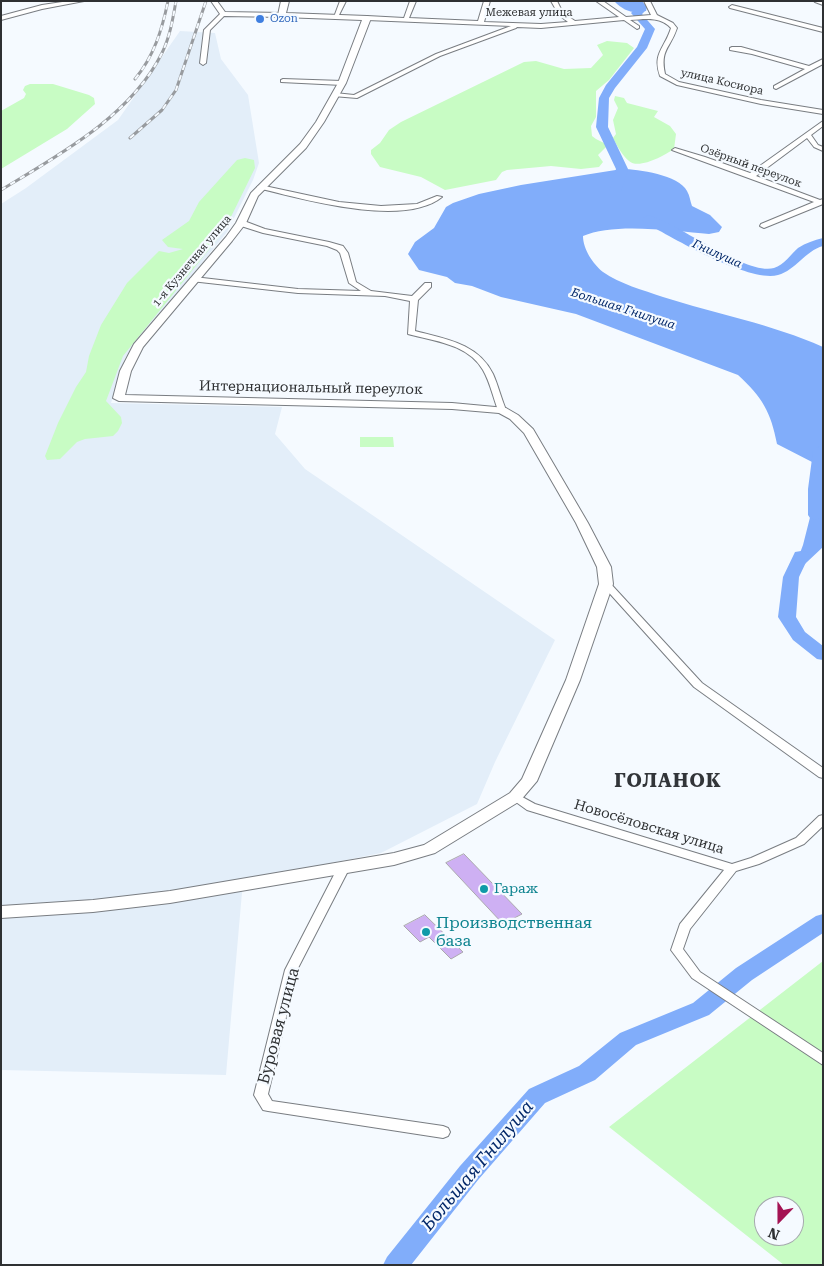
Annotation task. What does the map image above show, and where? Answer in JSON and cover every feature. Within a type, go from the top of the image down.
[{"type":"street","points":[[1,18],[42,7],[81,1]]},
{"type":"street","points":[[203,63],[207,30],[222,14],[214,1]]},
{"type":"street","points":[[282,15],[285,1]]},
{"type":"street","points":[[336,16],[343,1]]},
{"type":"street","points":[[406,19],[413,1]]},
{"type":"street","points":[[480,24],[487,1]]},
{"type":"street","points":[[554,1],[561,14],[575,24]]},
{"type":"street","points":[[599,1],[624,20],[637,27]]},
{"type":"street","points":[[647,1],[655,16]]},
{"type":"street","points":[[738,1],[732,6],[823,30]]},
{"type":"street","points":[[817,1],[823,2]]},
{"type":"street","name":"Межевая улица","points":[[222,14],[336,16],[515,26],[575,24],[655,16]]},
{"type":"street","name":"улица Косиора","points":[[655,16],[671,24],[674,28],[661,49],[660,56],[662,75],[667,79],[761,102],[823,112]]},
{"type":"street","name":"1-я Кузнечная улица","points":[[119,398],[120,384],[132,356],[241,222],[260,187],[303,146],[320,122],[342,84],[367,18]]},
{"type":"street","points":[[335,95],[355,96],[438,55],[507,31],[515,26]]},
{"type":"street","points":[[750,53],[810,68]]},
{"type":"street","points":[[776,87],[823,61]]},
{"type":"street","points":[[283,81],[342,84]]},
{"type":"street","points":[[751,176],[823,123]]},
{"type":"street","points":[[808,135],[816,146],[823,149]]},
{"type":"street","name":"Озёрный переулок","points":[[675,150],[821,202]]},
{"type":"street","points":[[260,187],[320,200],[373,207],[417,206],[439,197]]},
{"type":"street","points":[[764,226],[821,202]]},
{"type":"street","points":[[241,222],[263,231],[329,244],[340,248],[344,253],[353,282],[371,293]]},
{"type":"street","points":[[194,279],[298,291],[371,293],[414,299]]},
{"type":"street","points":[[1,912],[93,906],[170,897],[394,859],[429,849],[515,797],[529,782],[573,680],[606,584],[604,567],[582,522],[529,431],[514,417],[502,410],[484,364],[472,352],[457,345],[411,332],[414,299],[428,285]]},
{"type":"street","name":"Интернациональный переулок","points":[[119,398],[168,401],[435,406],[502,410]]},
{"type":"street","points":[[606,584],[698,684],[823,774]]},
{"type":"street","name":"Новосёловская улица","points":[[515,797],[531,807],[732,868],[755,861],[800,841],[823,819]]},
{"type":"street","name":"Буровая улица","points":[[343,868],[291,970],[261,1095],[268,1106],[443,1132]]},
{"type":"street","points":[[732,868],[684,926],[677,950],[696,975],[823,1060]]},
{"type":"shaded area","points":[[180,31],[215,33],[221,59],[248,95],[259,163],[253,180],[227,232],[125,358],[111,403],[282,407],[275,434],[305,469],[555,640],[495,762],[477,804],[381,853],[243,881],[226,1075],[1,1070],[1,204],[26,188],[118,120]]},
{"type":"green space","points":[[607,41],[627,43],[634,48],[609,80],[596,91],[596,117],[591,126],[592,136],[608,145],[598,155],[603,162],[599,167],[581,169],[551,166],[507,170],[502,172],[496,180],[445,190],[421,177],[380,167],[371,154],[371,150],[380,143],[389,130],[401,122],[524,62],[536,61],[564,69],[591,68],[603,55],[597,45]]},
{"type":"green space","points":[[30,84],[53,84],[89,95],[94,98],[95,104],[67,129],[1,169],[1,111],[24,98],[26,94],[23,90],[25,86]]},
{"type":"green space","points":[[615,96],[624,98],[627,103],[658,111],[654,117],[670,126],[676,134],[674,149],[645,163],[639,164],[629,161],[620,151],[613,138],[616,134],[613,120],[618,108],[614,100]]},
{"type":"green space","points":[[245,158],[254,160],[255,168],[224,231],[123,356],[106,401],[121,417],[122,423],[118,431],[113,436],[85,439],[77,442],[60,459],[47,460],[45,456],[58,423],[76,387],[86,372],[89,356],[101,325],[127,283],[159,251],[169,253],[183,249],[168,247],[162,240],[189,221],[199,202],[237,160]]},
{"type":"green space","points":[[360,437],[393,437],[394,447],[360,447]]},
{"type":"green space","points":[[823,961],[823,1265],[784,1265],[760,1246],[804,1246],[804,1196],[754,1196],[754,1241],[609,1127]]},
{"type":"water","points":[[614,1],[642,1],[647,7],[646,11],[632,12]]},
{"type":"water","points":[[622,169],[658,174],[683,185],[689,195],[692,206],[710,215],[722,227],[719,232],[709,234],[627,228],[611,229],[583,236],[589,256],[603,272],[640,289],[784,332],[823,347],[823,547],[791,577],[803,545],[820,478],[814,463],[777,444],[772,423],[764,406],[738,375],[576,314],[501,297],[472,286],[455,283],[447,277],[419,270],[408,254],[415,242],[434,228],[446,207],[453,203],[479,194],[521,185]]},
{"type":"building","name":"Гараж","points":[[464,854],[522,914],[503,924],[446,863]]},
{"type":"building","name":"Производственная база","points":[[425,915],[463,952],[451,959],[429,937],[420,942],[404,926]]},
{"type":"waterway","name":"Большая Гнилуша","points":[[615,192],[622,169],[602,127],[604,98],[610,87],[642,48],[650,29],[636,13],[640,11],[626,1]]},
{"type":"waterway","name":"Гнилуша","points":[[648,219],[712,253],[764,272],[775,272],[782,269],[808,247],[823,242]]},
{"type":"waterway","name":"Большая Гнилуша","points":[[816,515],[816,489],[821,451]]},
{"type":"waterway","name":"Большая Гнилуша","points":[[801,556],[791,577],[787,617],[799,636],[823,655]]},
{"type":"waterway","name":"Большая Гнилуша","points":[[396,1265],[469,1173],[537,1096],[587,1073],[628,1039],[701,1009],[744,974],[823,922]]},
{"type":"railway","points":[[135,79],[152,52],[163,22],[168,1]]},
{"type":"railway","points":[[1,190],[92,132],[132,96],[149,76],[165,47],[176,1]]},
{"type":"railway","points":[[130,138],[162,110],[176,90],[206,1]]},
{"type":"place","name":"Ozon","points":[[260,19]]},
{"type":"place","name":"Гараж","points":[[484,889]]},
{"type":"place","name":"Производственная база","points":[[426,932]]},
{"type":"district","name":"ГОЛАНОК","points":[[668,781]]}]
